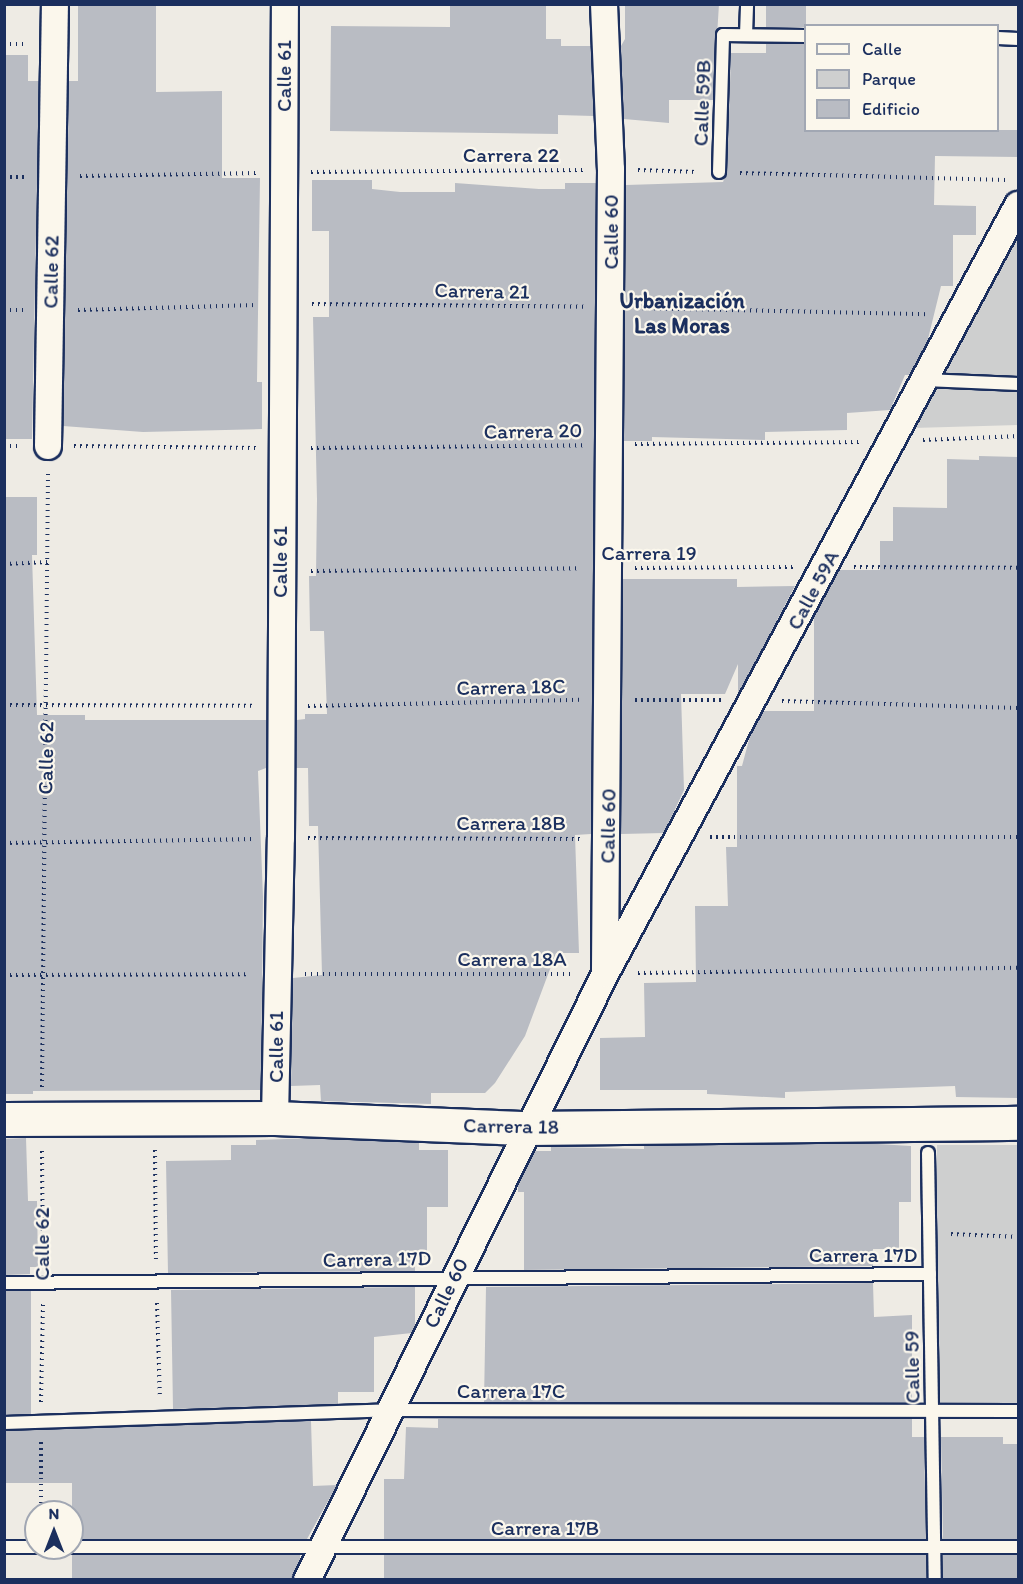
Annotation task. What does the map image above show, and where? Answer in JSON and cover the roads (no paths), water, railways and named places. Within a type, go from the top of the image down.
[{"type":"street","name":"Calle 62","points":[[48,446],[55,4]]},
{"type":"street","name":"Calle 61","points":[[275,1119],[276,974],[281,838],[279,707],[285,4]]},
{"type":"street","name":"Calle 60","points":[[308,1580],[453,1278],[605,974],[609,839],[607,568],[611,169],[604,4]]},
{"type":"street","name":"Calle 59A","points":[[605,974],[681,838],[1018,205]]},
{"type":"street","name":"Carrera 18","points":[[4,1119],[275,1119],[528,1128],[1018,1123]]},
{"type":"lane","points":[[747,4],[746,35],[804,36]]},
{"type":"lane","name":"Calle 59B","points":[[719,172],[723,35],[746,35]]},
{"type":"lane","points":[[999,38],[1018,39]]},
{"type":"lane","points":[[925,380],[1018,384]]},
{"type":"lane","name":"Calle 59","points":[[928,1153],[935,1580]]},
{"type":"lane","name":"Carrera 17D","points":[[4,1283],[930,1274]]},
{"type":"lane","name":"Carrera 17C","points":[[4,1423],[390,1410],[1018,1411]]},
{"type":"lane","points":[[4,1547],[24,1547]]},
{"type":"lane","name":"Carrera 17B","points":[[84,1547],[1018,1547]]},
{"type":"district","name":"Urbanización Las Moras","points":[[682,312]]}]
